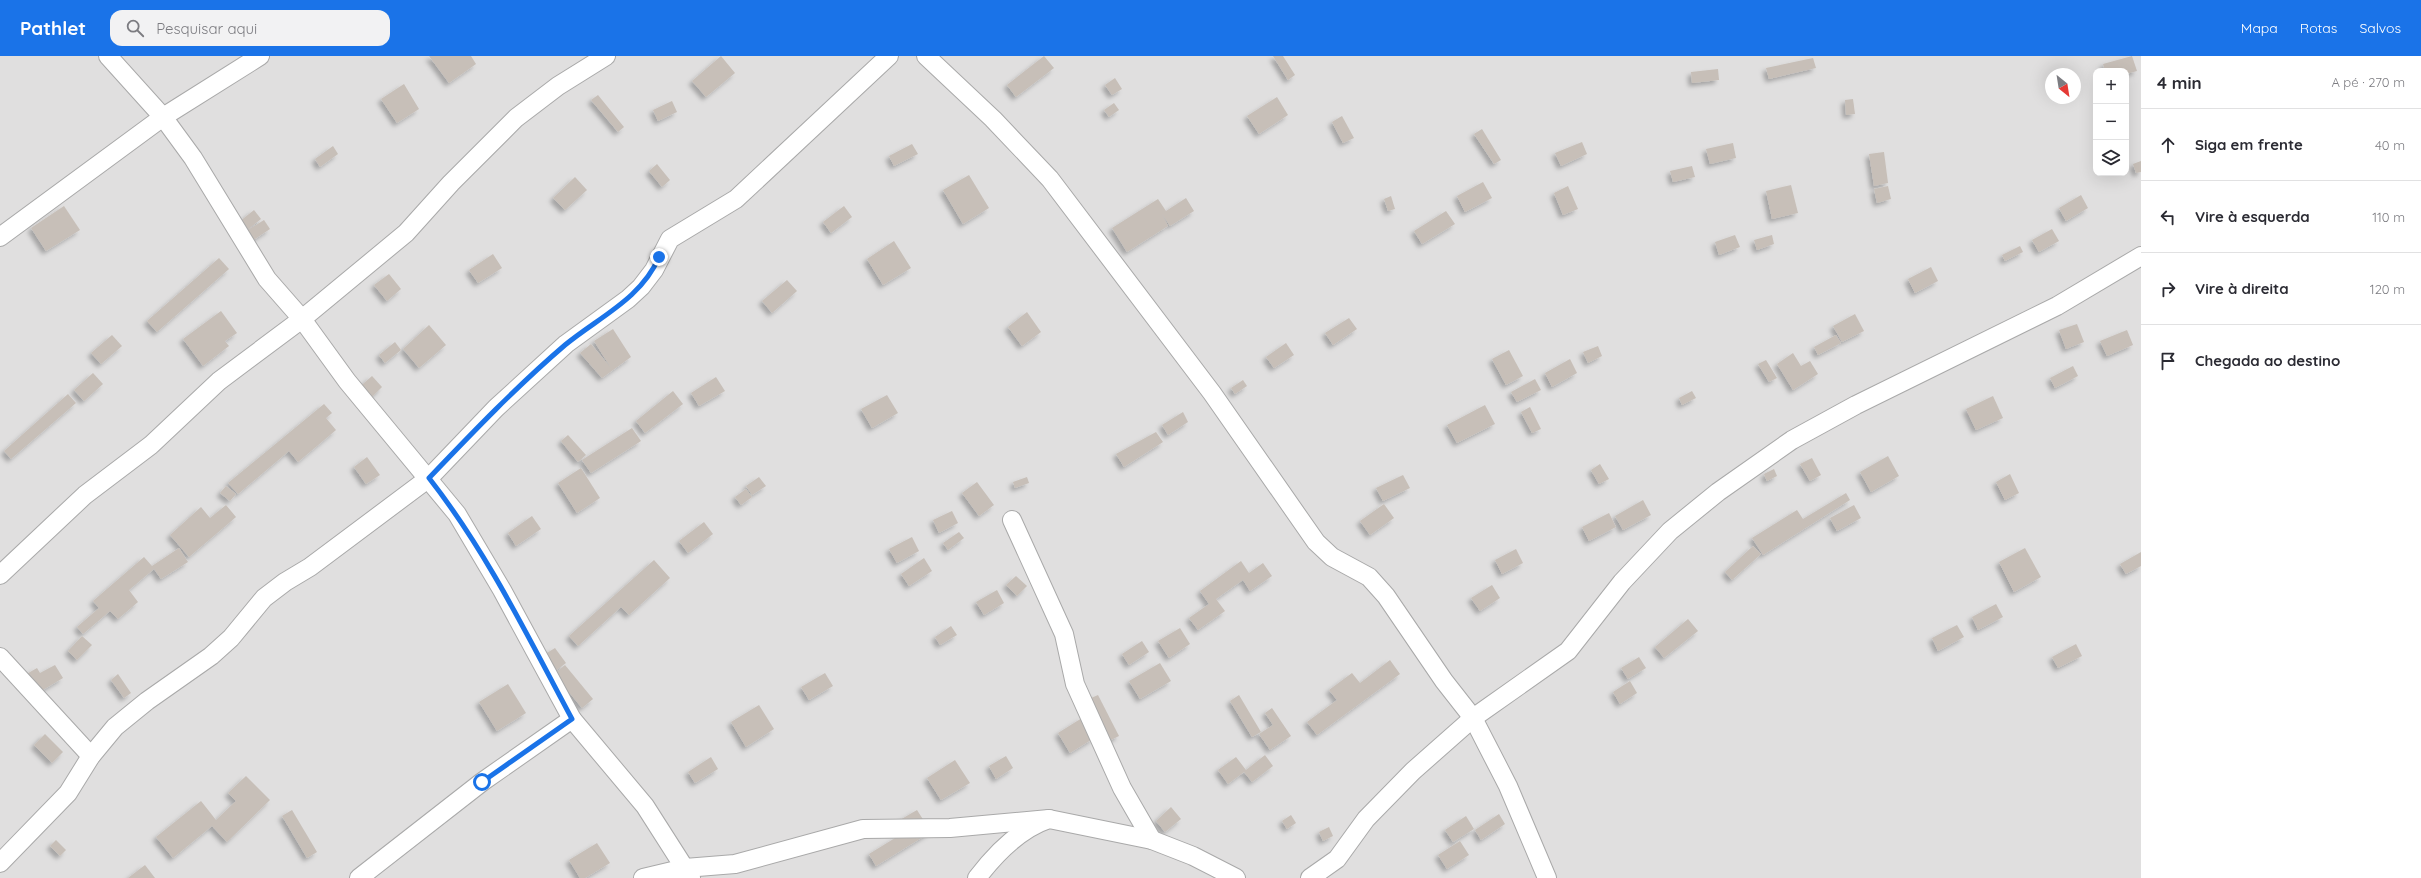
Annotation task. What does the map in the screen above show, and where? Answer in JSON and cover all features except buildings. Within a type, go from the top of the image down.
[{"type":"street","points":[[108,56],[162,117],[193,158],[267,278],[302,318],[347,381],[429,478],[457,514],[502,590],[572,719],[645,806],[688,873]]},
{"type":"street","points":[[0,237],[162,117],[260,56]]},
{"type":"street","points":[[0,575],[85,495],[151,445],[219,382],[302,318],[406,232],[451,183],[516,118],[558,86],[606,56]]},
{"type":"street","points":[[0,863],[68,793],[91,756],[114,727],[147,701],[211,656],[231,638],[264,598],[285,582],[310,567],[429,478],[496,408],[554,355],[628,299],[641,287],[654,270],[670,239],[736,199],[889,56]]},
{"type":"street","points":[[926,56],[993,119],[1050,179],[1212,393],[1316,542],[1332,557],[1369,577],[1386,596],[1444,681],[1473,718],[1508,786],[1546,878]]},
{"type":"street","points":[[1310,878],[1337,859],[1366,819],[1413,771],[1473,718],[1568,651],[1622,582],[1670,531],[1718,492],[1792,440],[1856,405],[2057,306],[2141,256]]},
{"type":"street","points":[[1012,520],[1064,634],[1075,684],[1122,788],[1152,840]]},
{"type":"street","points":[[0,657],[91,756]]},
{"type":"street","points":[[359,878],[482,782],[572,719]]},
{"type":"street","points":[[977,878],[988,864],[1018,835],[1036,823],[1049,819]]},
{"type":"street","points":[[642,878],[688,873],[735,864],[863,829],[950,828],[1049,819],[1152,840],[1193,856],[1236,878]]},
{"type":"shaded area","points":[[0,56],[2141,56],[2141,878],[0,878]]},
{"type":"route","points":[[482,782],[542,738],[572,719],[502,590],[457,514],[429,478],[496,408],[566,344],[628,299],[641,287],[654,270],[659,257]]}]
